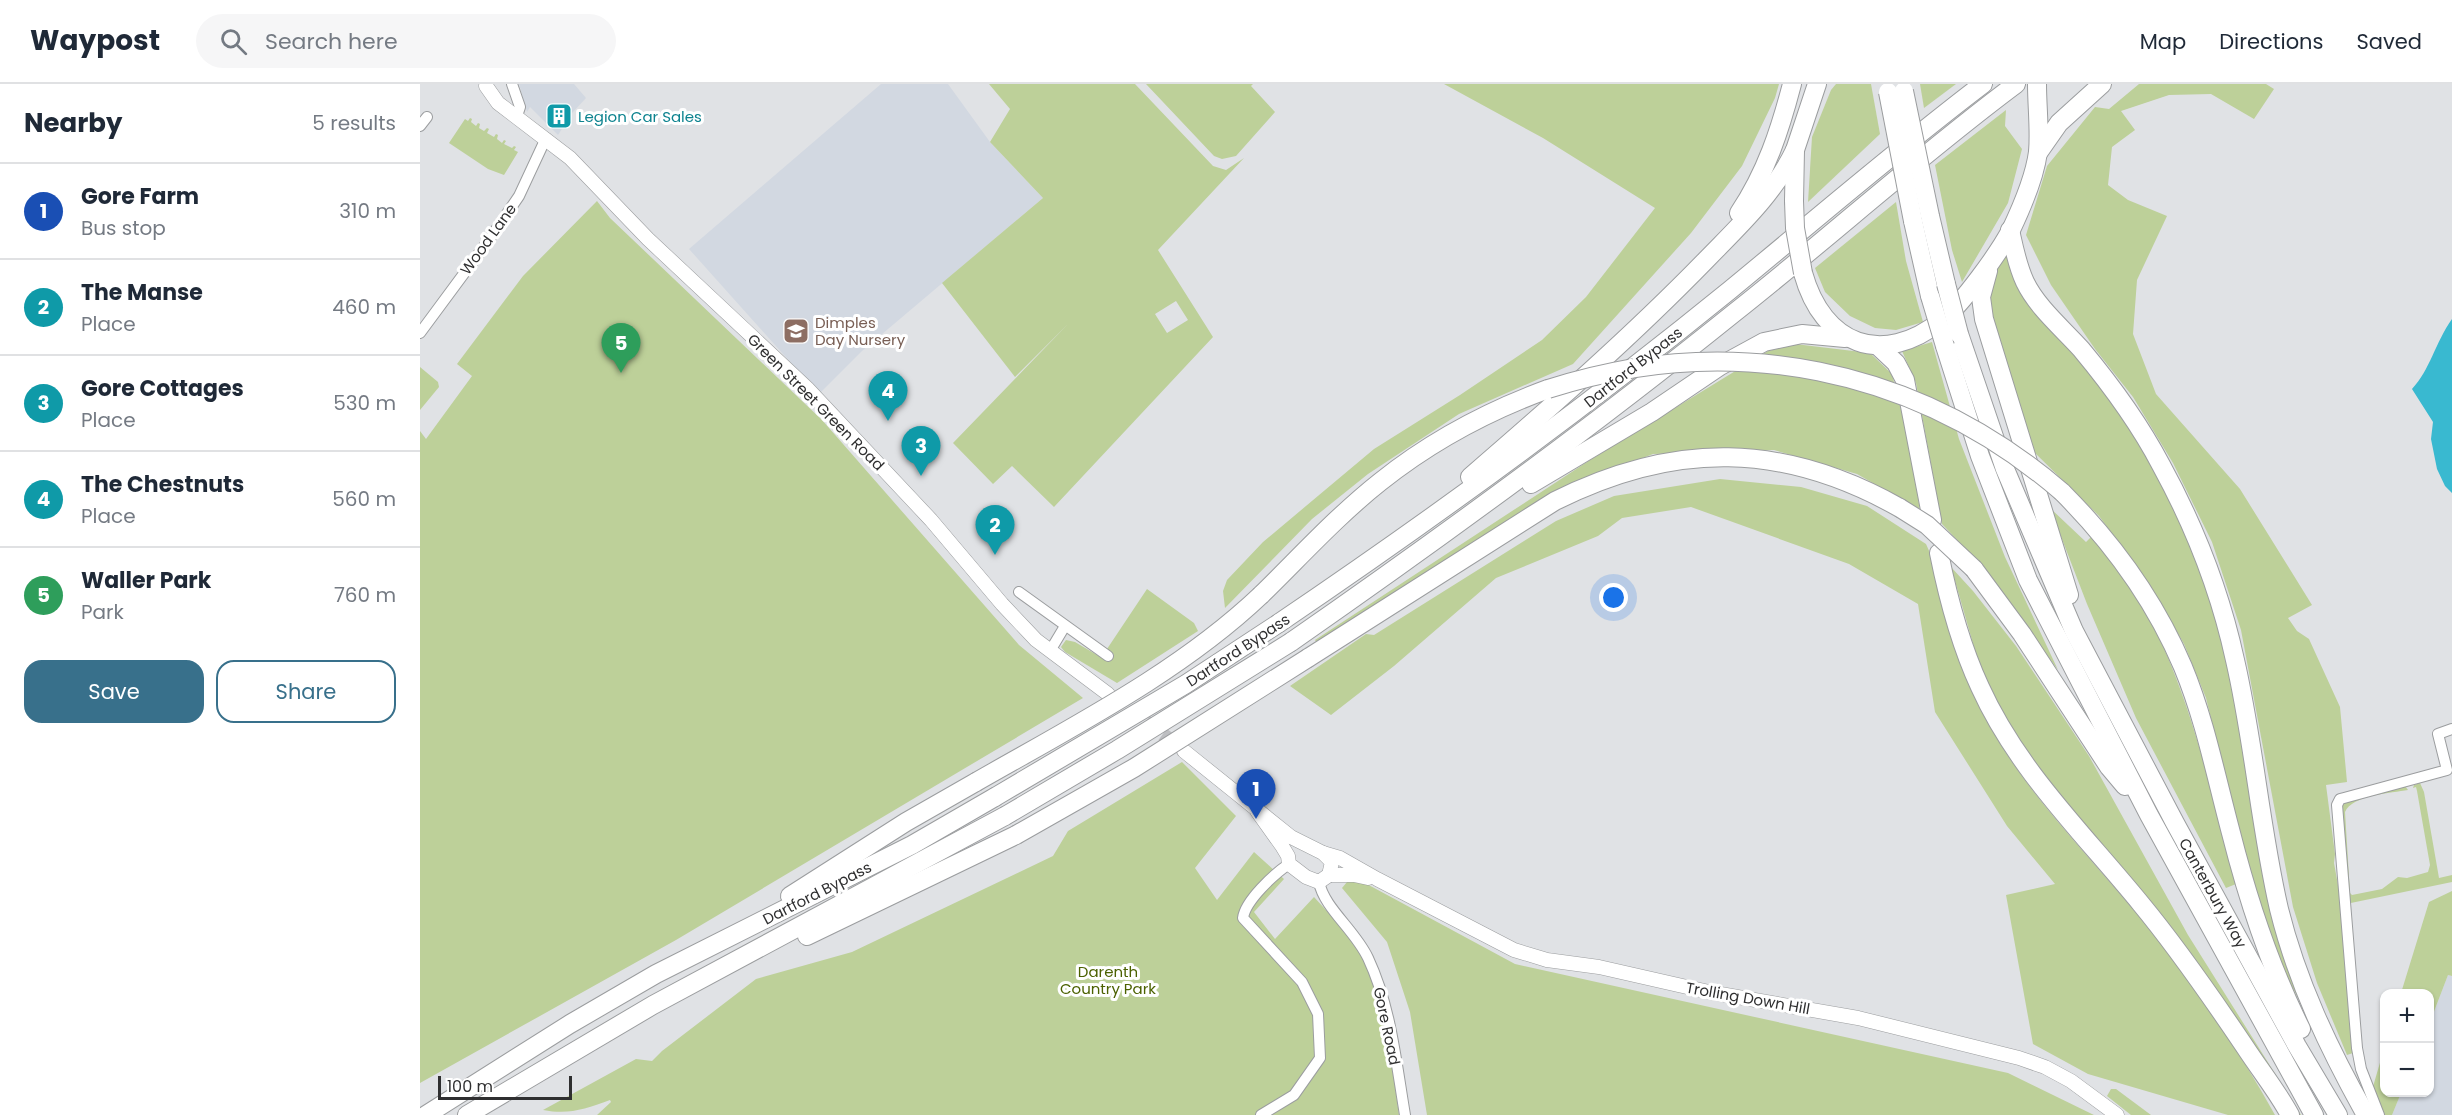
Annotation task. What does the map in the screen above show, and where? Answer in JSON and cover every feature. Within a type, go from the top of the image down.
[{"type":"highway","points":[[1616,350],[1726,228],[1747,200],[1770,158],[1792,84]]},
{"type":"highway","name":"Dartford Bypass","points":[[426,1115],[570,1024],[656,974],[912,845],[1186,684],[1279,623],[1377,556],[1563,422],[1730,290],[1885,160],[1983,84]]},
{"type":"highway","name":"Dartford Bypass","points":[[466,1115],[653,1005],[1005,816],[1215,691],[1290,642],[1568,444],[1736,312],[1934,147],[2016,84]]},
{"type":"highway","points":[[1387,575],[1489,514],[1532,483],[1652,412],[1720,366],[1752,348],[1791,336],[1815,334],[1879,346],[1912,337],[1941,321],[1990,261],[2010,230],[2023,202],[2038,153],[2037,84]]},
{"type":"highway","points":[[2038,153],[2059,123],[2102,84]]},
{"type":"highway","points":[[1377,556],[1616,350],[1750,214],[1775,186],[1795,150],[1815,87]]},
{"type":"highway","points":[[1896,88],[1921,218],[1930,296],[1980,456],[2028,580],[2149,815]]},
{"type":"highway","points":[[1795,150],[1795,228],[1803,273],[1816,307],[1845,338]]},
{"type":"highway","points":[[1921,218],[1946,284],[1959,334],[2005,469],[2057,593],[2093,668]]},
{"type":"highway","points":[[2010,230],[2016,257],[2026,284],[2098,370],[2137,423],[2181,503],[2204,554],[2236,661],[2271,868],[2286,933],[2302,983],[2322,1032],[2366,1115]]},
{"type":"highway","points":[[1990,261],[1982,291],[1984,319],[2093,668]]},
{"type":"highway","points":[[1879,346],[1896,363],[1905,380],[1932,520]]},
{"type":"highway","points":[[744,929],[813,880],[906,822],[1085,719],[1182,659],[1213,637],[1261,596],[1348,509],[1403,465],[1473,422],[1548,389],[1604,373],[1682,361],[1742,361],[1828,373],[1900,394],[1945,414],[2018,457],[2062,492],[2103,537],[2135,579],[2183,667],[2202,719],[2252,905],[2323,1087]]},
{"type":"highway","points":[[480,1115],[620,1035],[768,955],[1016,835],[1144,762],[1556,501],[1596,482],[1637,468],[1701,457],[1729,457],[1785,463],[1851,483],[1900,508],[1927,525],[1974,569],[2022,634],[2109,767],[2149,815]]},
{"type":"highway","points":[[1939,553],[1964,647],[1980,688],[2006,735],[2046,793],[2129,889],[2175,947],[2290,1115]]},
{"type":"highway","name":"Canterbury Way","points":[[2093,668],[2292,1036],[2338,1115]]},
{"type":"highway","name":"Canterbury Way","points":[[2149,815],[2314,1115]]},
{"type":"highway","points":[[2246,1049],[2282,1115]]},
{"type":"main road","name":"Green Street Green Road","points":[[482,85],[498,103],[570,158],[648,238],[807,388],[931,520],[1020,623],[1050,651],[1108,694]]},
{"type":"main road","points":[[1184,751],[1257,811],[1288,860],[1306,877],[1324,878],[1332,862],[1323,853]]},
{"type":"main road","name":"Trolling Down Hill","points":[[1257,811],[1299,843],[1340,858],[1514,950],[1547,960],[1599,967],[1709,992],[1858,1018],[2009,1055],[2038,1064],[2062,1076],[2085,1089],[2117,1115]]},
{"type":"main road","points":[[1288,860],[1289,850],[1299,843]]},
{"type":"main road","name":"Trolling Down Hill","points":[[1324,878],[1354,875],[1377,879]]},
{"type":"street","points":[[514,89],[520,108],[517,116]]},
{"type":"street","name":"Wood Lane","points":[[420,333],[519,196],[546,138]]},
{"type":"street","points":[[1019,592],[1108,656]]},
{"type":"street","points":[[1050,651],[1065,626]]},
{"type":"street","points":[[2379,1115],[2361,1069],[2357,1048],[2337,805],[2344,798],[2447,770],[2438,734],[2452,729]]},
{"type":"street","points":[[1261,1115],[1294,1095],[1320,1058],[1318,1014],[1302,982],[1243,918],[1246,909],[1263,887],[1288,860]]},
{"type":"street","name":"Gore Road","points":[[1324,878],[1324,900],[1358,939],[1377,980],[1387,1014],[1405,1115]]},
{"type":"shaded area","points":[[519,84],[574,84],[586,98],[572,113],[558,135],[530,107],[527,112]]},
{"type":"shaded area","points":[[881,84],[948,84],[990,142],[1043,198],[862,351],[819,394],[689,249]]},
{"type":"shaded area","points":[[2448,975],[2452,976],[2452,1115],[2392,1115],[2399,1097],[2434,1097],[2434,1012]]},
{"type":"green space","points":[[989,84],[1135,84],[1213,166],[1226,170],[1244,158],[1158,250],[1213,337],[1054,507],[1012,466],[993,484],[953,443],[1068,324],[1015,377],[942,283],[1043,198],[990,142],[1010,109]],"holes":[[[1176,301],[1188,320],[1167,333],[1155,314]]]},
{"type":"green space","points":[[1146,84],[1253,84],[1251,86],[1275,112],[1236,156],[1222,159],[1214,156]]},
{"type":"green space","points":[[1444,84],[1779,84],[1775,98],[1742,166],[1691,233],[1573,364],[1459,414],[1368,474],[1312,519],[1225,608],[1223,591],[1227,580],[1263,542],[1374,449],[1542,340],[1586,297],[1655,208],[1543,138]]},
{"type":"green space","points":[[1836,84],[1871,84],[1880,134],[1808,202],[1812,137],[1831,90]]},
{"type":"green space","points":[[1920,84],[1956,84],[1924,108]]},
{"type":"green space","points":[[2139,84],[2266,84],[2274,89],[2254,119],[2211,94],[2169,95],[2121,111],[2135,130],[2112,147],[2108,185],[2128,200],[2167,216],[2137,280],[2133,334],[2156,394],[2240,489],[2312,605],[2288,618],[2297,631],[2309,639],[2340,707],[2347,782],[2326,785],[2335,854],[2334,863],[2340,896],[2353,1053],[2347,1055],[2317,983],[2293,907],[2241,630],[2212,542],[2173,463],[2133,397],[2095,349],[2051,285],[2026,235],[2047,166],[2095,107],[2109,109]]},
{"type":"green space","points":[[2006,110],[2005,126],[2022,149],[2008,203],[1962,282],[1952,250],[1935,165]]},
{"type":"green space","points":[[470,118],[476,126],[480,124],[479,128],[484,131],[489,129],[487,133],[494,137],[498,135],[497,139],[502,143],[504,140],[506,141],[504,144],[512,148],[516,147],[514,150],[518,152],[504,175],[488,169],[449,143],[465,119],[468,121]]},
{"type":"green space","points":[[597,201],[610,218],[822,420],[1019,645],[1083,698],[676,940],[420,1083],[420,431],[426,439],[472,376],[457,364],[523,276]]},
{"type":"green space","points":[[1896,202],[1906,261],[1923,322],[1896,330],[1875,328],[1850,316],[1825,292],[1815,268]]},
{"type":"green space","points":[[2006,255],[2019,289],[2063,339],[2131,427],[2180,516],[2218,619],[2311,1023],[2287,977],[2246,861],[2206,698],[2184,644],[2150,585],[2099,516],[2034,452],[1994,331],[1987,283]]},
{"type":"green space","points":[[1932,342],[1959,439],[2005,557],[2058,670],[1981,565],[1942,524],[1916,383],[1902,351]]},
{"type":"green space","points":[[1795,344],[1870,353],[1892,374],[1909,442],[1920,510],[1857,474],[1774,450],[1653,454],[1579,483],[1317,643],[1315,640],[1590,460],[1768,351]]},
{"type":"green space","points":[[420,367],[438,382],[439,387],[420,410]]},
{"type":"green space","points":[[1720,479],[1801,487],[1867,506],[1926,544],[1947,621],[1962,665],[1991,728],[2024,779],[2178,966],[2213,1014],[2275,1115],[2228,1115],[2088,1074],[2033,1044],[2006,895],[2055,884],[2007,826],[1935,712],[1918,604],[1849,564],[1691,507],[1622,518],[1598,536],[1496,578],[1394,666],[1331,715],[1290,686],[1366,634],[1374,635],[1556,521],[1614,496]]},
{"type":"green space","points":[[2050,508],[2086,542],[2092,536],[2130,583],[2153,624],[2183,696],[2195,733],[2236,884],[2226,888],[2136,718],[2087,604]]},
{"type":"green space","points":[[1951,567],[2016,646],[2089,756],[2188,935],[2301,1115],[2294,1115],[2034,765],[1996,704],[1980,668]]},
{"type":"green space","points":[[1147,589],[1194,623],[1198,631],[1117,683],[1065,652],[1061,647],[1066,640],[1075,642],[1109,662],[1114,655],[1107,649]]},
{"type":"green space","name":"Darenth Country Park","points":[[1182,762],[1236,816],[1195,868],[1217,900],[1254,852],[1284,879],[1254,912],[1275,939],[1314,897],[1346,932],[1371,971],[1389,1043],[1399,1115],[597,1115],[611,1102],[610,1100],[577,1110],[561,1112],[543,1110],[636,1059],[652,1061],[756,979],[852,952],[1053,856],[1068,831]]},
{"type":"green space","points":[[2420,783],[2424,792],[2439,878],[2452,875],[2452,882],[2346,904],[2342,803],[2405,786],[2408,790],[2364,798],[2349,806],[2345,812],[2350,893],[2352,895],[2382,889],[2398,877],[2407,878],[2428,872],[2430,865],[2417,791],[2416,787],[2413,788],[2414,785]]},
{"type":"green space","points":[[1352,876],[1515,964],[2008,1073],[2094,1115],[1427,1115],[1410,1012],[1387,942],[1342,888]]},
{"type":"green space","points":[[2452,891],[2452,976],[2448,975],[2434,1012],[2434,989],[2402,989],[2429,902]]},
{"type":"green space","points":[[2380,1063],[2380,1097],[2399,1097],[2392,1115],[2382,1115],[2372,1090]]},
{"type":"green space","points":[[2111,1089],[2116,1089],[2151,1115],[2131,1115],[2107,1096]]},
{"type":"water","points":[[2452,319],[2452,493],[2445,486],[2437,469],[2431,439],[2433,422],[2412,389]]},
{"type":"tunnel","points":[[1112,697],[1181,748]]},
{"type":"place","name":"Legion Car Sales","points":[[559,116]]},
{"type":"place","name":"Dimples Day Nursery","points":[[796,331]]},
{"type":"place","name":"Waller Park","points":[[621,373]]},
{"type":"place","name":"The Chestnuts","points":[[888,421]]},
{"type":"place","name":"Gore Cottages","points":[[921,476]]},
{"type":"place","name":"The Manse","points":[[995,555]]},
{"type":"place","name":"Gore Farm","points":[[1256,819]]}]
